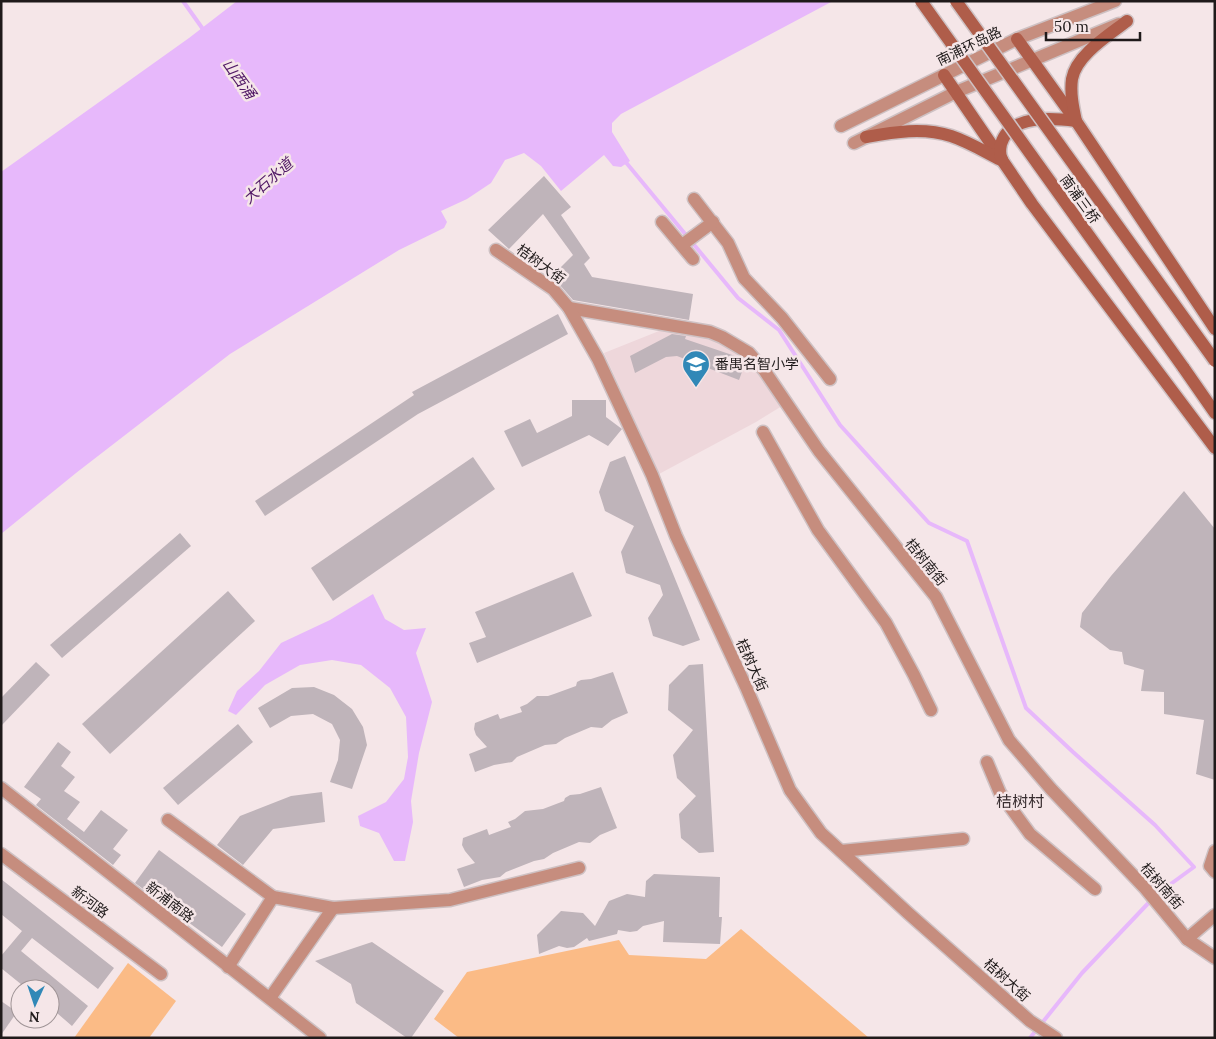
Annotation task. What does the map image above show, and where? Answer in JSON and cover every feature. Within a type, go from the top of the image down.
[{"type":"main road","name":"南浦三桥","points":[[921,1],[1215,414]]},
{"type":"main road","name":"南浦三桥","points":[[956,1],[1215,361]]},
{"type":"main road","points":[[1076,121],[1071,98],[1072,78],[1078,65],[1092,49],[1127,21]]},
{"type":"main road","points":[[1018,39],[1031,60],[1076,121],[1215,329]]},
{"type":"main road","points":[[944,75],[1032,204],[1215,448]]},
{"type":"main road","points":[[1003,161],[1000,155],[1003,139],[1020,124],[1054,118],[1076,121]]},
{"type":"main road","points":[[860,140],[905,131],[939,133],[969,144],[1003,161]]},
{"type":"street","name":"南浦环岛路","points":[[841,126],[1018,39],[1115,1]]},
{"type":"street","points":[[860,140],[956,92],[1127,21]]},
{"type":"street","points":[[694,199],[728,242],[744,278],[782,318],[830,379]]},
{"type":"street","points":[[662,222],[693,259]]},
{"type":"street","points":[[682,245],[713,222]]},
{"type":"street","name":"桔树大街","points":[[496,250],[553,289],[569,308],[598,359],[652,475],[676,536],[746,687],[790,790],[821,833],[1030,1021],[1055,1037]]},
{"type":"street","name":"桔树南街","points":[[569,308],[710,332],[749,353],[764,370],[819,451],[936,597],[1009,740],[1051,789],[1144,886],[1187,939],[1215,958]]},
{"type":"street","points":[[763,432],[818,530],[886,623],[931,710]]},
{"type":"street","points":[[987,762],[1000,793],[1030,834],[1095,889]]},
{"type":"street","name":"新浦南路","points":[[1,788],[320,1038]]},
{"type":"street","points":[[168,820],[273,897],[333,908],[450,900],[579,868]]},
{"type":"street","points":[[841,851],[963,839]]},
{"type":"street","points":[[1215,851],[1210,866],[1215,872]]},
{"type":"street","name":"新河路","points":[[1,854],[161,974]]},
{"type":"street","points":[[228,966],[273,897]]},
{"type":"street","points":[[270,998],[333,908]]},
{"type":"street","points":[[1187,939],[1215,915]]},
{"type":"shaded area","name":"番禺名智小学","points":[[664,329],[689,331],[727,342],[760,371],[782,406],[659,474],[604,353]]},
{"type":"shaded area","points":[[741,929],[869,1038],[459,1038],[434,1019],[467,972],[619,940],[629,955],[706,959]]},
{"type":"shaded area","points":[[128,963],[176,1001],[149,1038],[74,1038]]},
{"type":"water","name":"大石水道","points":[[237,1],[833,1],[621,114],[612,123],[612,132],[630,161],[621,167],[613,166],[604,155],[561,191],[541,166],[524,153],[505,160],[491,183],[467,199],[441,211],[447,222],[444,228],[399,250],[230,354],[76,473],[1,534],[1,172],[189,38]]},
{"type":"water","points":[[373,594],[385,619],[404,630],[426,628],[416,653],[432,702],[419,753],[411,801],[413,822],[405,861],[394,861],[379,833],[360,826],[358,816],[386,802],[404,779],[408,757],[406,717],[390,688],[361,665],[332,660],[300,665],[265,685],[236,715],[228,711],[237,691],[259,671],[281,643],[330,620]]},
{"type":"building","points":[[544,176],[571,207],[561,215],[590,258],[584,264],[592,277],[693,294],[689,320],[573,300],[552,276],[573,255],[543,214],[509,249],[488,230]]},
{"type":"building","points":[[558,314],[568,334],[418,414],[265,516],[255,501],[414,395],[412,392]]},
{"type":"building","points":[[672,334],[686,336],[685,339],[744,359],[746,361],[739,380],[677,356],[666,357],[635,373],[630,356]]},
{"type":"building","points":[[572,400],[606,400],[606,417],[622,429],[608,446],[589,435],[522,467],[504,431],[530,419],[537,433],[572,416]]},
{"type":"building","points":[[625,456],[700,640],[683,646],[653,636],[648,618],[663,595],[660,585],[626,573],[621,552],[634,526],[605,511],[599,492],[610,462]]},
{"type":"building","points":[[473,457],[495,489],[333,601],[311,568]]},
{"type":"building","points":[[1184,491],[1215,529],[1215,780],[1196,774],[1204,720],[1164,714],[1164,692],[1141,691],[1144,670],[1124,664],[1122,652],[1110,650],[1080,627],[1082,613]]},
{"type":"building","points":[[180,533],[191,546],[62,658],[50,645]]},
{"type":"building","points":[[573,572],[592,616],[477,663],[469,643],[486,637],[475,612]]},
{"type":"building","points":[[228,591],[255,621],[110,754],[82,724]]},
{"type":"building","points":[[36,662],[50,675],[1,726],[1,698]]},
{"type":"building","points":[[703,664],[714,852],[699,853],[681,838],[679,814],[696,796],[677,778],[673,755],[693,730],[668,710],[669,685],[689,665]]},
{"type":"building","points":[[613,672],[628,713],[612,720],[602,728],[591,727],[556,744],[545,745],[517,757],[512,762],[494,765],[475,772],[469,754],[487,747],[476,735],[475,723],[498,714],[500,719],[522,712],[520,707],[537,696],[548,696],[576,686],[577,682],[581,680]]},
{"type":"building","points":[[314,687],[334,695],[352,709],[363,727],[367,745],[352,789],[330,782],[338,760],[340,740],[332,724],[313,714],[291,716],[270,728],[258,708],[292,688]]},
{"type":"building","points":[[238,724],[253,742],[178,805],[163,788]]},
{"type":"building","points":[[58,742],[71,752],[61,766],[75,777],[64,791],[80,802],[67,819],[84,832],[101,810],[128,830],[113,849],[121,855],[113,865],[36,805],[41,799],[24,787]]},
{"type":"building","points":[[601,787],[617,828],[600,835],[590,843],[579,842],[544,859],[506,872],[500,877],[482,880],[464,887],[457,869],[475,863],[462,845],[463,838],[487,829],[489,835],[511,827],[508,822],[525,811],[543,809],[564,801],[570,795],[580,794]]},
{"type":"building","points":[[322,792],[325,822],[273,829],[243,865],[217,845],[240,816],[291,796]]},
{"type":"building","points":[[159,850],[246,914],[222,947],[135,883]]},
{"type":"building","points":[[654,874],[720,877],[719,917],[722,917],[720,944],[663,942],[664,921],[643,926],[637,931],[618,930],[617,934],[589,941],[587,938],[574,947],[559,946],[539,954],[537,935],[561,911],[583,913],[595,926],[609,901],[627,894],[645,897],[646,881]]},
{"type":"building","points":[[1,879],[114,968],[98,989],[32,938],[21,951],[55,979],[15,979],[1,968],[1,956],[22,931],[1,914]]},
{"type":"building","points":[[372,942],[444,991],[411,1038],[407,1038],[356,1003],[351,984],[315,961]]},
{"type":"building","points":[[60,983],[88,1006],[72,1026],[60,1016]]},
{"type":"building","points":[[1,1001],[10,1007],[10,1022],[1,1035]]},
{"type":"waterway","name":"山西涌","points":[[183,1],[205,32]]},
{"type":"waterway","points":[[624,160],[738,298],[779,330],[840,425],[929,523],[967,541],[1026,708],[1155,825],[1194,867],[1157,894],[1082,973],[1030,1038]]},
{"type":"place","name":"番禺名智小学","points":[[696,388]]},
{"type":"district","name":"桔树村","points":[[1020,801]]}]
